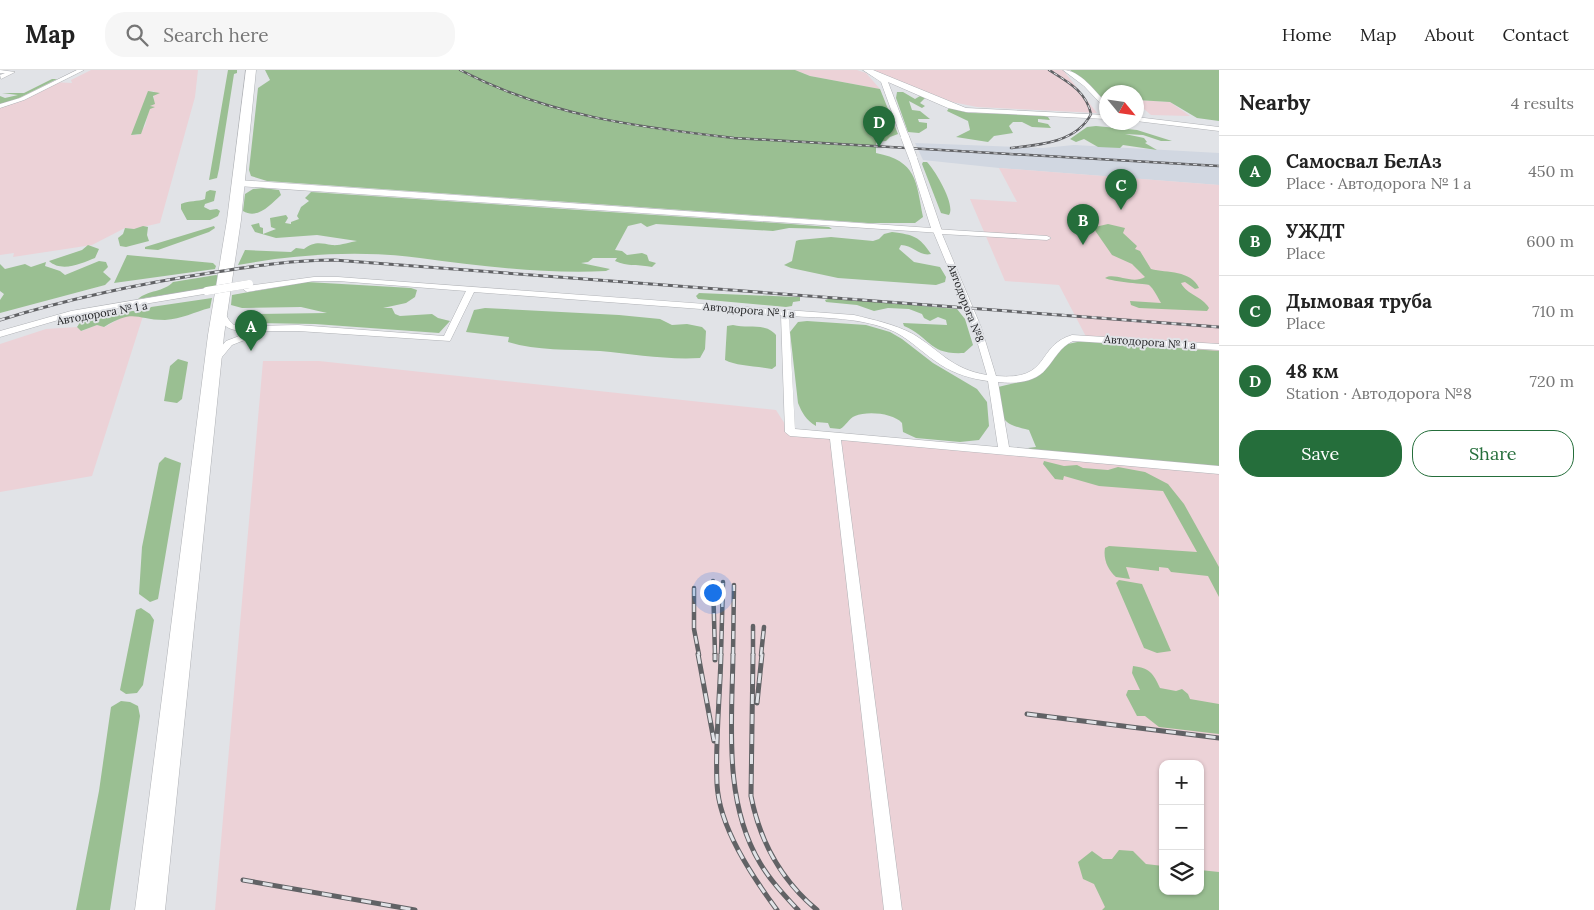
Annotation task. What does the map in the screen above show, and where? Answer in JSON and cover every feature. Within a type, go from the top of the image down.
[{"type":"highway","points":[[150,910],[212,362],[238,184],[251,70]]},
{"type":"street","points":[[0,106],[11,104],[81,70]]},
{"type":"street","points":[[868,70],[881,78],[891,99]]},
{"type":"street","points":[[868,70],[901,86],[966,110],[1099,117]]},
{"type":"street","points":[[1065,70],[1072,74],[1099,99]]},
{"type":"street","points":[[885,85],[901,86]]},
{"type":"street","points":[[891,99],[894,92],[901,86]]},
{"type":"street","name":"Автодорога №8","points":[[891,99],[937,231],[977,327],[992,377],[1004,452]]},
{"type":"street","points":[[1144,120],[1219,129]]},
{"type":"street","points":[[238,184],[1047,238]]},
{"type":"street","name":"Автодорога № 1 а","points":[[0,334],[68,318],[248,286],[338,278],[854,318],[885,324],[908,335],[951,367],[965,373],[992,377],[1019,379],[1033,375],[1043,367],[1056,346],[1072,338],[1219,347]]},
{"type":"street","points":[[220,312],[225,322],[232,327],[248,329],[298,328],[448,339],[472,288]]},
{"type":"street","points":[[785,313],[790,432],[1219,470]]},
{"type":"street","points":[[216,335],[271,328]]},
{"type":"street","points":[[212,362],[229,343],[246,334],[271,328]]},
{"type":"street","points":[[835,436],[893,910]]},
{"type":"shaded area","points":[[91,70],[198,70],[195,97],[160,223],[134,229],[125,228],[92,245],[13,257],[14,253],[0,255],[0,104],[11,102],[52,82],[72,83],[71,80]],"holes":[[[154,91],[154,100],[150,106],[145,126],[138,135],[132,135],[148,92]]]},
{"type":"shaded area","points":[[795,70],[857,70],[866,73],[880,89],[810,76]]},
{"type":"shaded area","points":[[870,70],[1063,70],[1097,113],[977,107],[952,102]]},
{"type":"shaded area","points":[[1144,100],[1170,102],[1190,116],[1151,115],[1144,109]]},
{"type":"shaded area","points":[[915,143],[1043,148],[1074,145],[1219,153],[1219,185],[999,168],[923,160]]},
{"type":"shaded area","points":[[999,168],[1219,185],[1219,360],[1093,350],[1059,285],[1005,281],[970,199],[1017,202]]},
{"type":"shaded area","points":[[124,316],[143,316],[92,476],[0,492],[0,344],[46,329],[77,327],[82,331],[97,325],[105,327]]},
{"type":"shaded area","points":[[263,361],[319,361],[776,410],[790,432],[1219,468],[1219,910],[215,910]]},
{"type":"green space","points":[[228,70],[237,70],[237,73],[234,74],[217,178],[209,180]]},
{"type":"green space","points":[[265,70],[795,70],[810,76],[880,89],[898,134],[886,141],[876,142],[876,153],[900,161],[907,167],[916,183],[923,217],[915,223],[868,223],[267,181],[251,176],[249,170],[258,88],[270,80]]},
{"type":"green space","points":[[1070,70],[1219,70],[1219,121],[1197,118],[1170,102],[1144,100],[1144,85],[1099,85],[1099,95]]},
{"type":"green space","points":[[52,79],[57,79],[11,102],[0,104],[0,96],[5,98],[18,95],[2,93],[24,93]]},
{"type":"green space","points":[[148,91],[160,93],[153,96],[155,104],[150,106],[155,107],[150,109],[141,134],[131,135]]},
{"type":"green space","points":[[897,92],[903,92],[915,99],[920,96],[926,97],[920,103],[925,106],[922,108],[909,101],[912,110],[920,111],[930,119],[918,119],[919,122],[927,123],[927,128],[919,133],[908,132],[896,98]]},
{"type":"green space","points":[[949,108],[969,113],[1037,114],[1048,117],[1050,120],[1038,119],[1038,122],[1048,124],[1051,128],[1032,127],[1022,122],[1013,122],[1009,126],[1013,133],[994,136],[988,142],[956,137],[970,130],[968,121],[947,111]]},
{"type":"green space","points":[[1099,126],[1099,130],[1137,130],[1172,141],[1161,141],[1143,135],[1125,134],[1144,138],[1147,142],[1145,143],[1157,150],[1123,145],[1120,148],[1098,147],[1084,139],[1076,142],[1070,139],[1087,127]]},
{"type":"green space","points":[[927,162],[931,166],[944,188],[950,204],[949,215],[941,213],[922,164]]},
{"type":"green space","points":[[253,189],[279,190],[281,195],[264,210],[254,214],[243,211],[245,194]]},
{"type":"green space","points":[[210,190],[216,191],[214,201],[205,204],[204,207],[210,210],[217,209],[220,211],[218,216],[210,220],[187,220],[181,209],[181,204],[205,199],[206,192]]},
{"type":"green space","points":[[311,192],[791,224],[829,227],[832,229],[789,228],[773,231],[656,224],[647,227],[641,223],[628,226],[615,250],[622,251],[627,255],[642,253],[647,255],[649,261],[656,263],[652,267],[624,264],[615,261],[617,258],[593,258],[588,262],[581,263],[610,269],[606,271],[512,269],[375,254],[329,254],[283,258],[238,265],[245,250],[291,252],[296,248],[304,249],[314,244],[335,245],[357,241],[317,235],[276,238],[255,232],[251,225],[259,223],[260,227],[263,228],[263,234],[276,229],[271,227],[270,218],[286,215],[288,218],[285,223],[291,224],[291,222],[299,219],[297,216],[301,207],[309,201],[305,198]]},
{"type":"green space","points":[[1108,224],[1125,228],[1123,233],[1137,246],[1135,249],[1140,251],[1151,269],[1185,275],[1195,282],[1199,288],[1195,289],[1185,282],[1181,283],[1187,290],[1206,304],[1209,308],[1207,311],[1139,308],[1131,305],[1130,301],[1161,303],[1149,285],[1105,278],[1114,276],[1135,280],[1145,277],[1132,264],[1112,255],[1094,229],[1095,227]]},
{"type":"green space","points":[[143,226],[148,227],[147,235],[149,241],[126,247],[120,246],[118,238],[123,234],[125,228],[134,229]]},
{"type":"green space","points":[[214,226],[215,228],[209,232],[158,250],[145,249],[145,247]]},
{"type":"green space","points":[[892,232],[915,237],[923,243],[931,254],[923,254],[901,245],[899,249],[914,262],[940,267],[946,277],[945,282],[936,285],[838,278],[784,265],[792,261],[796,241],[799,240],[831,237],[873,241],[879,239],[884,234]]},
{"type":"green space","points":[[88,245],[99,249],[95,258],[66,267],[54,265],[49,261],[82,250]]},
{"type":"green space","points":[[127,255],[213,263],[216,266],[215,269],[114,283]]},
{"type":"green space","points":[[99,261],[106,262],[108,267],[103,272],[111,279],[105,285],[0,313],[0,300],[4,294],[0,291],[0,264],[5,269],[25,264],[31,267],[46,262],[45,266],[60,271],[65,275]]},
{"type":"green space","points":[[216,275],[222,277],[221,284],[215,287],[138,299],[146,294],[165,288],[173,282]]},
{"type":"green space","points":[[307,282],[411,288],[417,290],[415,297],[406,303],[383,308],[392,308],[395,314],[400,316],[432,314],[438,318],[450,321],[439,333],[315,324],[256,323],[251,320],[257,314],[327,313],[301,307],[242,308],[231,305],[232,295]]},
{"type":"green space","points":[[699,293],[800,297],[800,301],[793,302],[792,306],[786,307],[698,299],[696,296]]},
{"type":"green space","points":[[212,298],[210,308],[177,318],[155,320],[129,316],[104,327],[97,325],[81,331],[77,327],[81,321],[105,315],[131,311],[147,311],[151,307]]},
{"type":"green space","points":[[831,298],[957,309],[965,319],[973,345],[964,353],[943,351],[904,326],[903,323],[947,325],[946,320],[938,317],[930,321],[924,318],[922,314],[909,309],[888,308],[874,311],[857,305],[826,302],[825,300]]},
{"type":"green space","points":[[485,308],[619,315],[660,319],[672,325],[687,324],[702,327],[706,331],[705,349],[700,358],[662,357],[531,347],[508,342],[509,337],[466,332],[474,310]]},
{"type":"green space","points":[[798,322],[866,325],[890,332],[933,363],[977,389],[987,402],[989,426],[979,440],[960,442],[916,438],[903,432],[902,423],[898,420],[880,414],[860,414],[851,418],[840,429],[830,428],[828,423],[816,422],[816,426],[805,416],[798,403],[790,332]]},
{"type":"green space","points":[[727,326],[762,327],[772,331],[776,335],[776,366],[772,369],[741,365],[725,360]]},
{"type":"green space","points":[[1082,341],[1219,351],[1219,467],[1034,451],[1028,448],[1036,447],[1029,430],[1011,425],[1003,417],[998,387],[1031,379],[1063,345]]},
{"type":"green space","points":[[178,359],[188,362],[182,399],[177,403],[164,401],[170,366]]},
{"type":"green space","points":[[165,457],[181,463],[158,599],[150,602],[139,594],[142,547],[159,463]]},
{"type":"green space","points":[[1044,461],[1064,466],[1077,465],[1083,468],[1108,470],[1118,467],[1145,472],[1168,484],[1184,504],[1219,567],[1219,597],[1208,576],[1171,572],[1168,568],[1159,567],[1159,571],[1126,567],[1130,579],[1116,577],[1108,568],[1105,560],[1105,548],[1109,546],[1197,552],[1163,491],[1099,486],[1064,476],[1063,480],[1055,479],[1043,464]]},
{"type":"green space","points":[[1119,580],[1142,584],[1171,651],[1157,653],[1144,648],[1116,583]]},
{"type":"green space","points":[[141,608],[150,614],[154,620],[143,685],[137,693],[126,694],[120,690],[136,610]]},
{"type":"green space","points":[[1133,666],[1150,672],[1160,688],[1176,691],[1182,689],[1188,694],[1190,699],[1219,704],[1219,734],[1159,727],[1145,716],[1137,716],[1126,695],[1128,690],[1140,690],[1132,673]]},
{"type":"green space","points":[[121,701],[130,702],[138,706],[140,716],[110,910],[76,910],[99,791],[111,707]]},
{"type":"green space","points":[[1119,850],[1133,851],[1146,864],[1159,866],[1159,895],[1204,895],[1204,870],[1219,872],[1219,910],[1102,910],[1105,907],[1094,884],[1083,879],[1078,862],[1092,851],[1103,859],[1112,859]]},
{"type":"railway","points":[[460,70],[493,86],[560,109],[628,124],[698,134],[734,138],[1219,166]]},
{"type":"railway","points":[[1011,148],[1045,143],[1067,136],[1077,131],[1091,114],[1089,106],[1081,93],[1049,70]]},
{"type":"railway","points":[[0,320],[80,298],[161,281],[275,264],[334,260],[1219,327]]},
{"type":"railway","points":[[713,581],[715,655]]},
{"type":"railway","points":[[721,655],[723,582]]},
{"type":"railway","points":[[733,655],[734,585]]},
{"type":"railway","points":[[694,588],[694,629],[699,655]]},
{"type":"railway","points":[[753,626],[753,654]]},
{"type":"railway","points":[[761,655],[764,627]]},
{"type":"railway","points":[[698,654],[714,741]]},
{"type":"railway","points":[[721,654],[717,752],[719,800],[730,834],[738,850],[757,882],[777,910]]},
{"type":"railway","points":[[733,654],[732,761],[740,814],[748,839],[760,863],[782,893],[798,910]]},
{"type":"railway","points":[[753,654],[751,796],[755,813],[766,844],[774,859],[793,886],[817,910]]},
{"type":"railway","points":[[757,703],[762,654]]},
{"type":"railway","points":[[715,655],[715,660]]},
{"type":"railway","points":[[1027,714],[1219,738]]},
{"type":"railway","points":[[243,880],[415,910]]},
{"type":"place","name":"48 км","points":[[879,147]]},
{"type":"place","name":"Дымовая труба","points":[[1121,210]]},
{"type":"place","name":"УЖДТ","points":[[1083,245]]},
{"type":"place","name":"Самосвал БелАз","points":[[251,351]]}]
